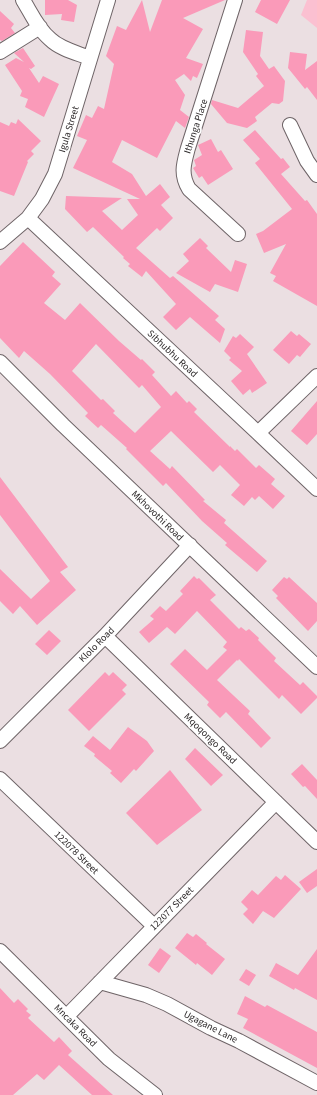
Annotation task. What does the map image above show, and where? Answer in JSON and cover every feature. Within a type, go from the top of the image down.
[{"type":"street","points":[[23,0],[40,27],[51,40],[63,47],[90,58]]},
{"type":"street","name":"Igula Street","points":[[0,242],[28,218],[42,199],[54,174],[108,0]]},
{"type":"street","name":"Ithunga Place","points":[[235,0],[188,148],[183,172],[184,181],[189,189],[238,234]]},
{"type":"street","points":[[0,52],[40,27]]},
{"type":"street","points":[[290,125],[308,161],[317,175]]},
{"type":"street","name":"Sibhubhu Road","points":[[28,218],[317,489]]},
{"type":"street","name":"Mkhovothi Road","points":[[0,362],[63,425],[317,667]]},
{"type":"street","points":[[258,433],[317,376]]},
{"type":"street","name":"Klolo Road","points":[[0,741],[105,636],[190,546]]},
{"type":"street","name":"Mqoqongo Road","points":[[105,636],[317,842]]},
{"type":"street","name":"122078 Street","points":[[0,779],[154,926]]},
{"type":"street","name":"122077 Street","points":[[67,1016],[276,802]]},
{"type":"street","name":"Mncaka Road","points":[[0,951],[109,1059],[155,1095]]},
{"type":"street","name":"Ugagane Lane","points":[[100,982],[146,995],[167,1004],[211,1028],[240,1041],[317,1083]]},
{"type":"shaded area","points":[[307,0],[317,0],[317,28],[301,15]]},
{"type":"building","points":[[45,0],[68,0],[77,5],[74,22],[61,20],[62,14],[45,15]]},
{"type":"building","points":[[142,0],[150,32],[162,0],[225,0],[183,18],[203,29],[186,58],[203,64],[197,78],[193,76],[191,81],[184,74],[175,80],[185,95],[180,110],[189,117],[185,128],[176,121],[157,158],[122,140],[112,162],[132,174],[146,196],[160,184],[170,197],[161,205],[173,218],[160,231],[157,228],[136,248],[170,278],[173,276],[219,316],[215,320],[225,329],[220,343],[190,317],[176,330],[163,317],[176,304],[146,271],[142,277],[128,266],[130,264],[123,258],[124,257],[93,227],[87,232],[65,209],[66,196],[122,198],[102,211],[122,230],[138,215],[127,199],[140,199],[73,168],[87,140],[77,136],[86,115],[92,118],[98,106],[104,109],[114,64],[106,56],[117,26],[126,30]]},
{"type":"building","points":[[261,0],[290,0],[277,24],[255,12]]},
{"type":"building","points":[[0,11],[14,24],[11,28],[15,33],[2,41],[0,40]]},
{"type":"building","points":[[246,30],[263,32],[260,56],[269,69],[274,66],[285,81],[283,101],[279,104],[272,103],[255,117],[257,121],[247,128],[227,123],[211,104],[212,100],[238,108],[264,86],[256,76],[258,74],[243,52]]},
{"type":"building","points":[[23,48],[35,66],[31,69],[29,68],[39,83],[43,76],[59,84],[44,117],[25,107],[28,99],[20,96],[22,91],[5,65],[16,58],[24,62],[14,53]]},
{"type":"building","points":[[290,52],[307,54],[305,70],[317,61],[317,100],[307,87],[305,89],[288,68]]},
{"type":"building","points":[[18,119],[41,141],[31,151],[34,154],[27,161],[28,162],[14,196],[0,191],[0,122],[9,126],[11,122],[16,124]]},
{"type":"building","points":[[255,130],[290,167],[281,174],[305,201],[307,200],[317,214],[317,306],[273,281],[276,276],[270,273],[286,244],[264,253],[256,234],[263,231],[292,209],[255,163],[260,159],[243,140]]},
{"type":"building","points":[[211,139],[218,152],[221,150],[233,169],[208,185],[202,176],[199,178],[193,168],[196,166],[194,160],[202,155],[198,145]]},
{"type":"building","points":[[200,238],[208,246],[206,248],[231,272],[235,260],[247,264],[238,292],[215,284],[210,292],[176,273],[189,261],[183,254]]},
{"type":"building","points":[[23,242],[55,272],[52,276],[61,284],[44,303],[65,320],[80,303],[119,341],[141,360],[142,359],[155,372],[152,375],[171,396],[176,391],[187,403],[189,401],[197,409],[194,412],[230,447],[235,451],[237,449],[256,468],[259,465],[275,479],[271,484],[285,496],[273,509],[259,496],[255,500],[252,497],[244,506],[231,495],[240,485],[220,465],[213,472],[171,431],[150,451],[170,469],[172,466],[205,500],[203,501],[226,520],[224,523],[267,561],[257,572],[225,545],[227,543],[202,521],[166,483],[163,486],[126,449],[127,448],[101,425],[98,428],[85,416],[88,413],[50,374],[24,351],[19,358],[0,338],[0,266]],"holes":[[[96,344],[139,388],[142,385],[161,407],[135,433],[113,413],[115,411],[103,399],[101,400],[72,371]]]},
{"type":"building","points":[[291,331],[297,336],[299,334],[311,344],[300,357],[297,355],[289,364],[273,350]]},
{"type":"building","points":[[240,334],[254,347],[247,354],[267,383],[252,393],[250,389],[243,395],[231,381],[242,371],[229,360],[231,358],[224,351],[233,336],[236,338]]},
{"type":"building","points":[[317,401],[317,434],[307,445],[291,431]]},
{"type":"building","points":[[0,477],[68,567],[60,572],[76,590],[37,625],[20,606],[13,614],[0,601],[0,569],[31,599],[50,581],[0,515]]},
{"type":"building","points":[[194,576],[197,579],[199,578],[216,595],[210,600],[239,629],[241,627],[246,631],[249,629],[276,658],[274,661],[300,685],[303,682],[317,696],[317,698],[301,714],[282,695],[279,699],[239,659],[238,661],[237,660],[217,680],[250,711],[248,714],[271,738],[261,748],[226,712],[220,718],[207,705],[209,702],[170,664],[185,649],[207,670],[227,650],[223,647],[227,642],[197,611],[175,634],[167,627],[149,643],[139,632],[154,619],[150,616],[160,606],[166,611],[183,594],[180,591]]},
{"type":"building","points":[[284,577],[287,579],[289,577],[317,603],[317,621],[308,631],[276,598],[278,596],[272,590]]},
{"type":"building","points":[[49,630],[61,641],[47,655],[35,644]]},
{"type":"building","points":[[105,672],[109,676],[113,672],[127,685],[122,690],[126,694],[89,731],[68,710]]},
{"type":"building","points":[[128,727],[147,741],[154,751],[136,771],[134,769],[121,783],[110,773],[112,771],[94,756],[95,754],[84,746],[93,736],[110,750]]},
{"type":"building","points":[[195,748],[223,775],[211,786],[185,759]]},
{"type":"building","points":[[302,764],[317,780],[317,799],[291,774]]},
{"type":"building","points":[[170,770],[202,810],[157,845],[126,813]]},
{"type":"building","points":[[317,869],[317,886],[307,893],[299,882]]},
{"type":"building","points":[[285,875],[301,889],[274,918],[263,911],[253,924],[243,914],[248,909],[241,902],[252,890],[258,895],[276,876],[281,880]]},
{"type":"building","points":[[187,933],[193,937],[196,934],[225,959],[212,975],[197,963],[196,965],[175,948]]},
{"type":"building","points":[[160,948],[171,956],[159,973],[148,965]]},
{"type":"building","points":[[317,949],[317,1000],[295,988],[294,990],[269,976],[276,963],[298,975]]},
{"type":"building","points":[[246,969],[256,975],[249,986],[239,980]]},
{"type":"building","points":[[0,988],[14,1003],[18,999],[28,1009],[26,1011],[31,1015],[28,1018],[54,1042],[59,1037],[72,1051],[68,1055],[113,1095],[92,1095],[59,1065],[44,1080],[37,1074],[13,1095],[0,1095]]},
{"type":"building","points":[[245,996],[265,1007],[267,1005],[317,1032],[317,1068],[243,1028],[248,1019],[237,1014]]}]
